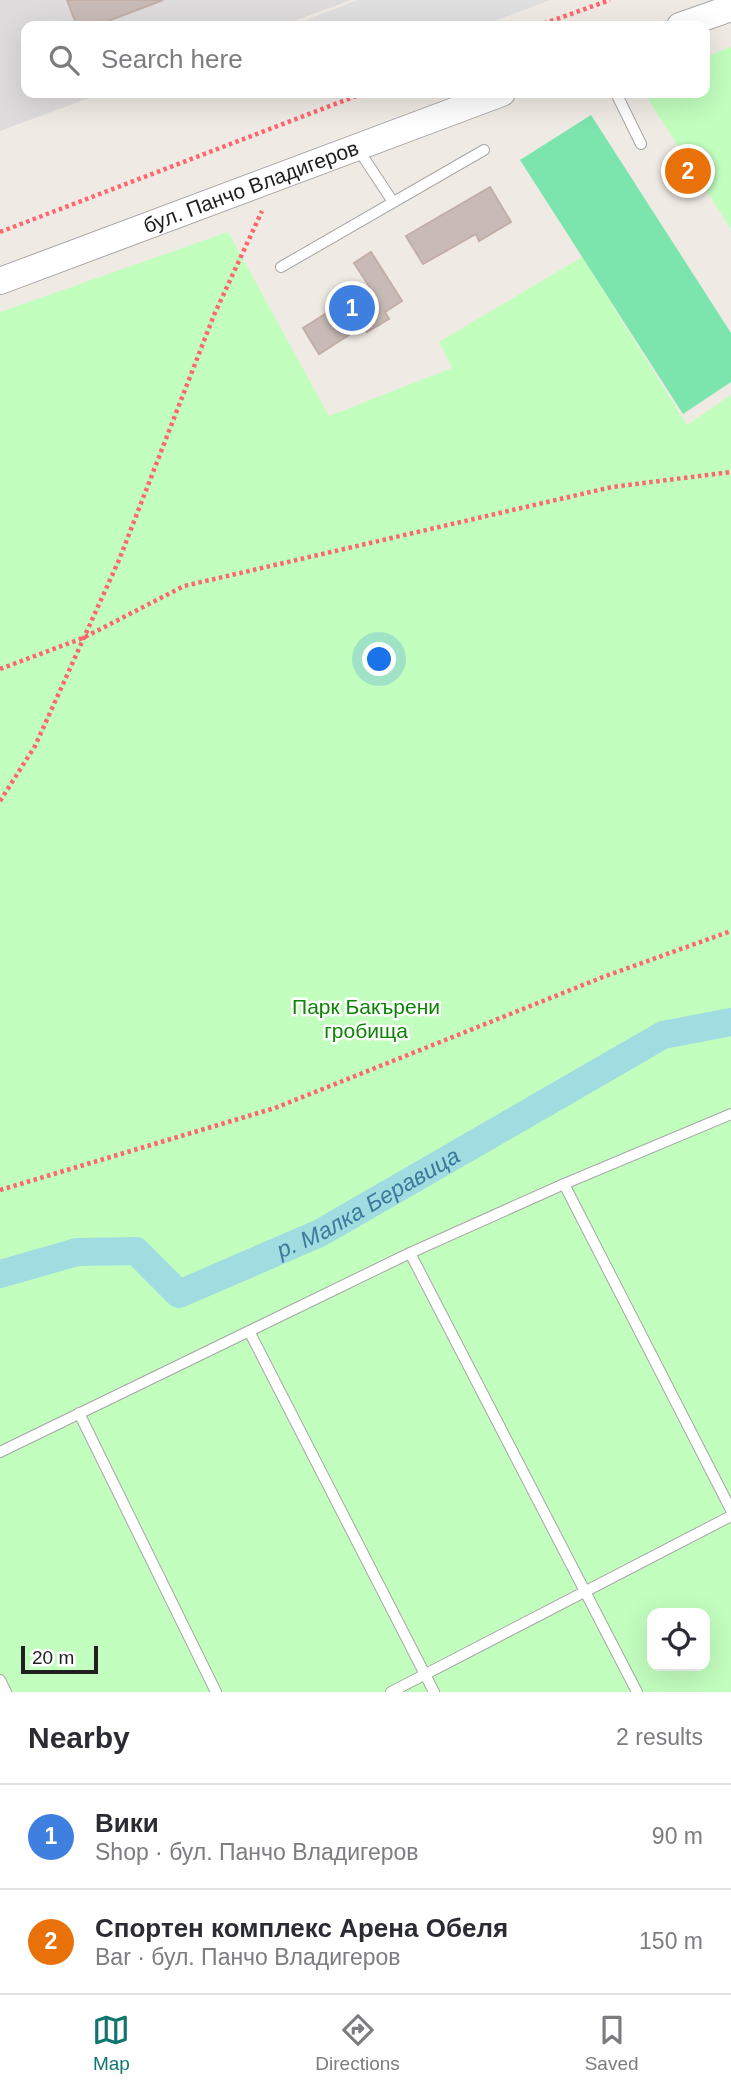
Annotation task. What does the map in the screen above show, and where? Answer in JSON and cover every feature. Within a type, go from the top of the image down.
[{"type":"street","points":[[694,21],[731,8]]},
{"type":"street","name":"бул. Панчо Владигеров","points":[[0,281],[489,98]]},
{"type":"lane","points":[[618,98],[641,144]]},
{"type":"lane","points":[[357,147],[393,202]]},
{"type":"lane","points":[[281,267],[484,150]]},
{"type":"lane","points":[[0,1452],[410,1253],[564,1184],[731,1114]]},
{"type":"lane","points":[[564,1184],[731,1510]]},
{"type":"lane","points":[[410,1253],[637,1692]]},
{"type":"lane","points":[[249,1331],[434,1692]]},
{"type":"lane","points":[[79,1413],[216,1692]]},
{"type":"lane","points":[[391,1692],[731,1516]]},
{"type":"lane","points":[[0,1681],[6,1692]]},
{"type":"path","points":[[551,21],[610,0]]},
{"type":"path","points":[[0,232],[351,98]]},
{"type":"path","points":[[0,801],[35,746],[119,560],[214,315],[264,205]]},
{"type":"path","points":[[0,669],[83,638],[184,586],[612,487],[731,472]]},
{"type":"path","points":[[0,1190],[275,1108],[603,977],[731,930]]},
{"type":"shaded area","points":[[0,0],[351,0],[294,21],[21,21],[21,98],[89,98],[0,131]]},
{"type":"shaded area","points":[[358,0],[550,0],[495,21],[303,21]]},
{"type":"green space","points":[[731,47],[731,229],[647,98],[710,98],[710,55]]},
{"type":"green space","points":[[591,115],[731,333],[731,382],[683,414],[520,160]]},
{"type":"green space","name":"Парк Бакърени гробища","points":[[228,232],[329,416],[452,368],[439,342],[582,257],[687,425],[731,395],[731,1692],[0,1692],[0,312]]},
{"type":"building","points":[[67,0],[163,0],[108,21],[75,21]]},
{"type":"building","points":[[490,187],[511,222],[479,241],[476,234],[423,264],[406,236]]},
{"type":"building","points":[[371,252],[402,301],[385,312],[389,319],[367,332],[363,326],[319,354],[303,328],[369,286],[354,263]]},
{"type":"waterway","name":"р. Малка Беравица","points":[[0,1274],[77,1252],[136,1251],[179,1294],[320,1233],[663,1035],[731,1022]]},
{"type":"place","name":"Спортен комплекс Арена Обеля","points":[[688,171]]},
{"type":"place","name":"Вики","points":[[352,308]]}]
